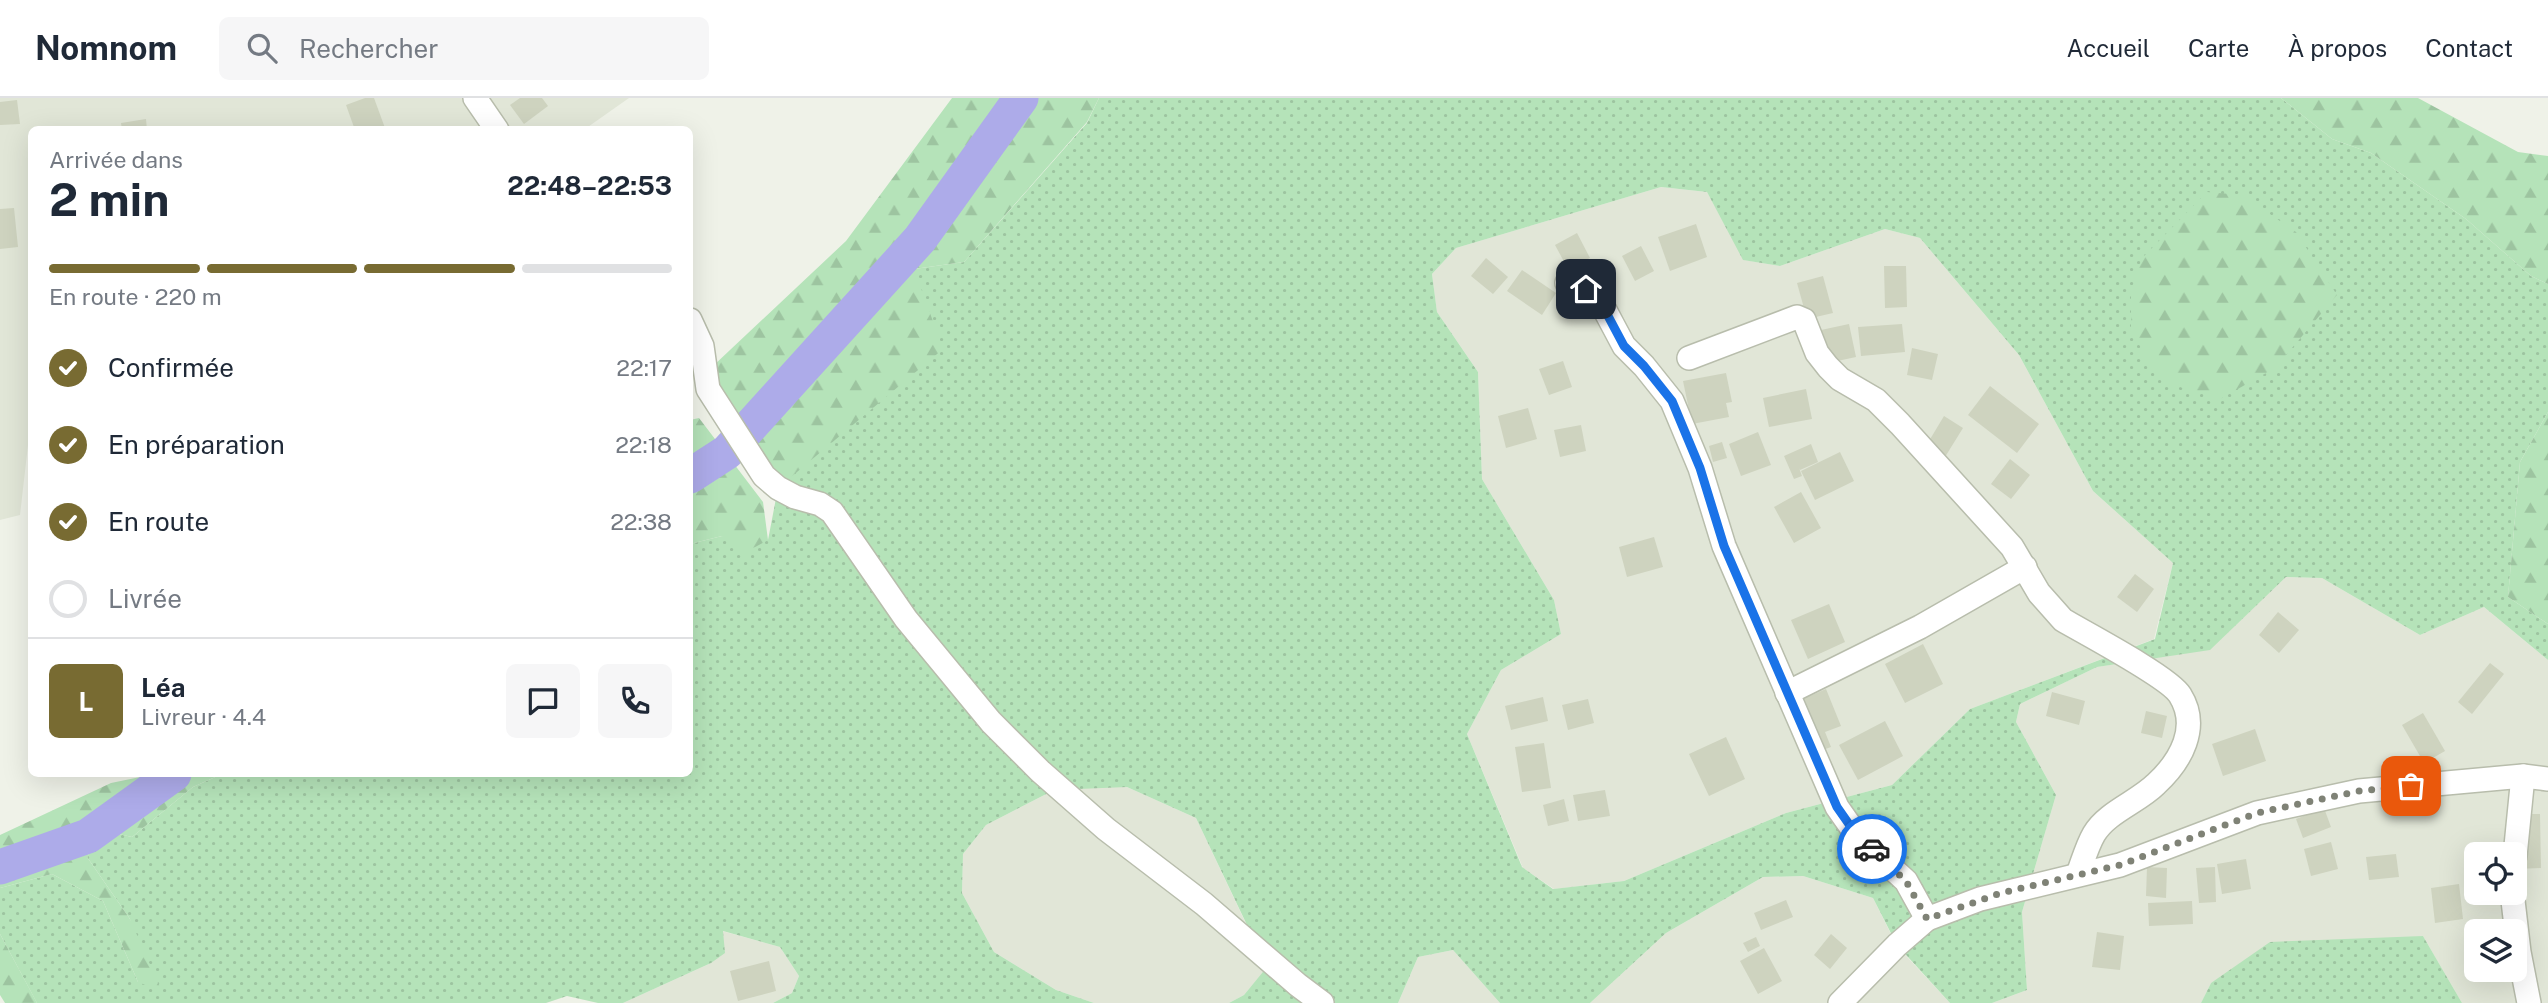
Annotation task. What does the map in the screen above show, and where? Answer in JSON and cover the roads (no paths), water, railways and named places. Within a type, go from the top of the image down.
[{"type":"street","points":[[475,98],[494,126]]},
{"type":"street","points":[[1567,283],[1586,289],[1599,299],[1624,346],[1672,401],[1700,468],[1724,546],[1837,807],[1858,837],[1906,881],[1927,919]]},
{"type":"street","points":[[1689,358],[1797,317],[1804,320],[1817,353],[1828,367],[1840,379],[1876,400],[1899,424],[2012,547],[2047,605],[2063,620],[2178,692],[2189,715],[2189,730],[2184,747],[2173,766],[2155,786],[2095,832],[2078,874]]},
{"type":"street","points":[[693,326],[702,346],[708,389],[764,476],[778,488],[795,497],[820,504],[832,512],[906,619],[990,722],[1040,771],[1106,829],[1204,904],[1322,1003]]},
{"type":"street","points":[[1787,693],[1920,627],[2025,567]]},
{"type":"street","points":[[2516,842],[2523,776]]},
{"type":"street","points":[[1840,1003],[1927,919],[1980,899],[2120,865],[2270,810],[2359,791],[2523,776],[2548,779]]},
{"type":"street","points":[[2514,905],[2529,1003]]},
{"type":"waterway","points":[[693,474],[727,452],[920,239],[1021,98]]},
{"type":"waterway","points":[[0,867],[88,836],[170,777]]}]
